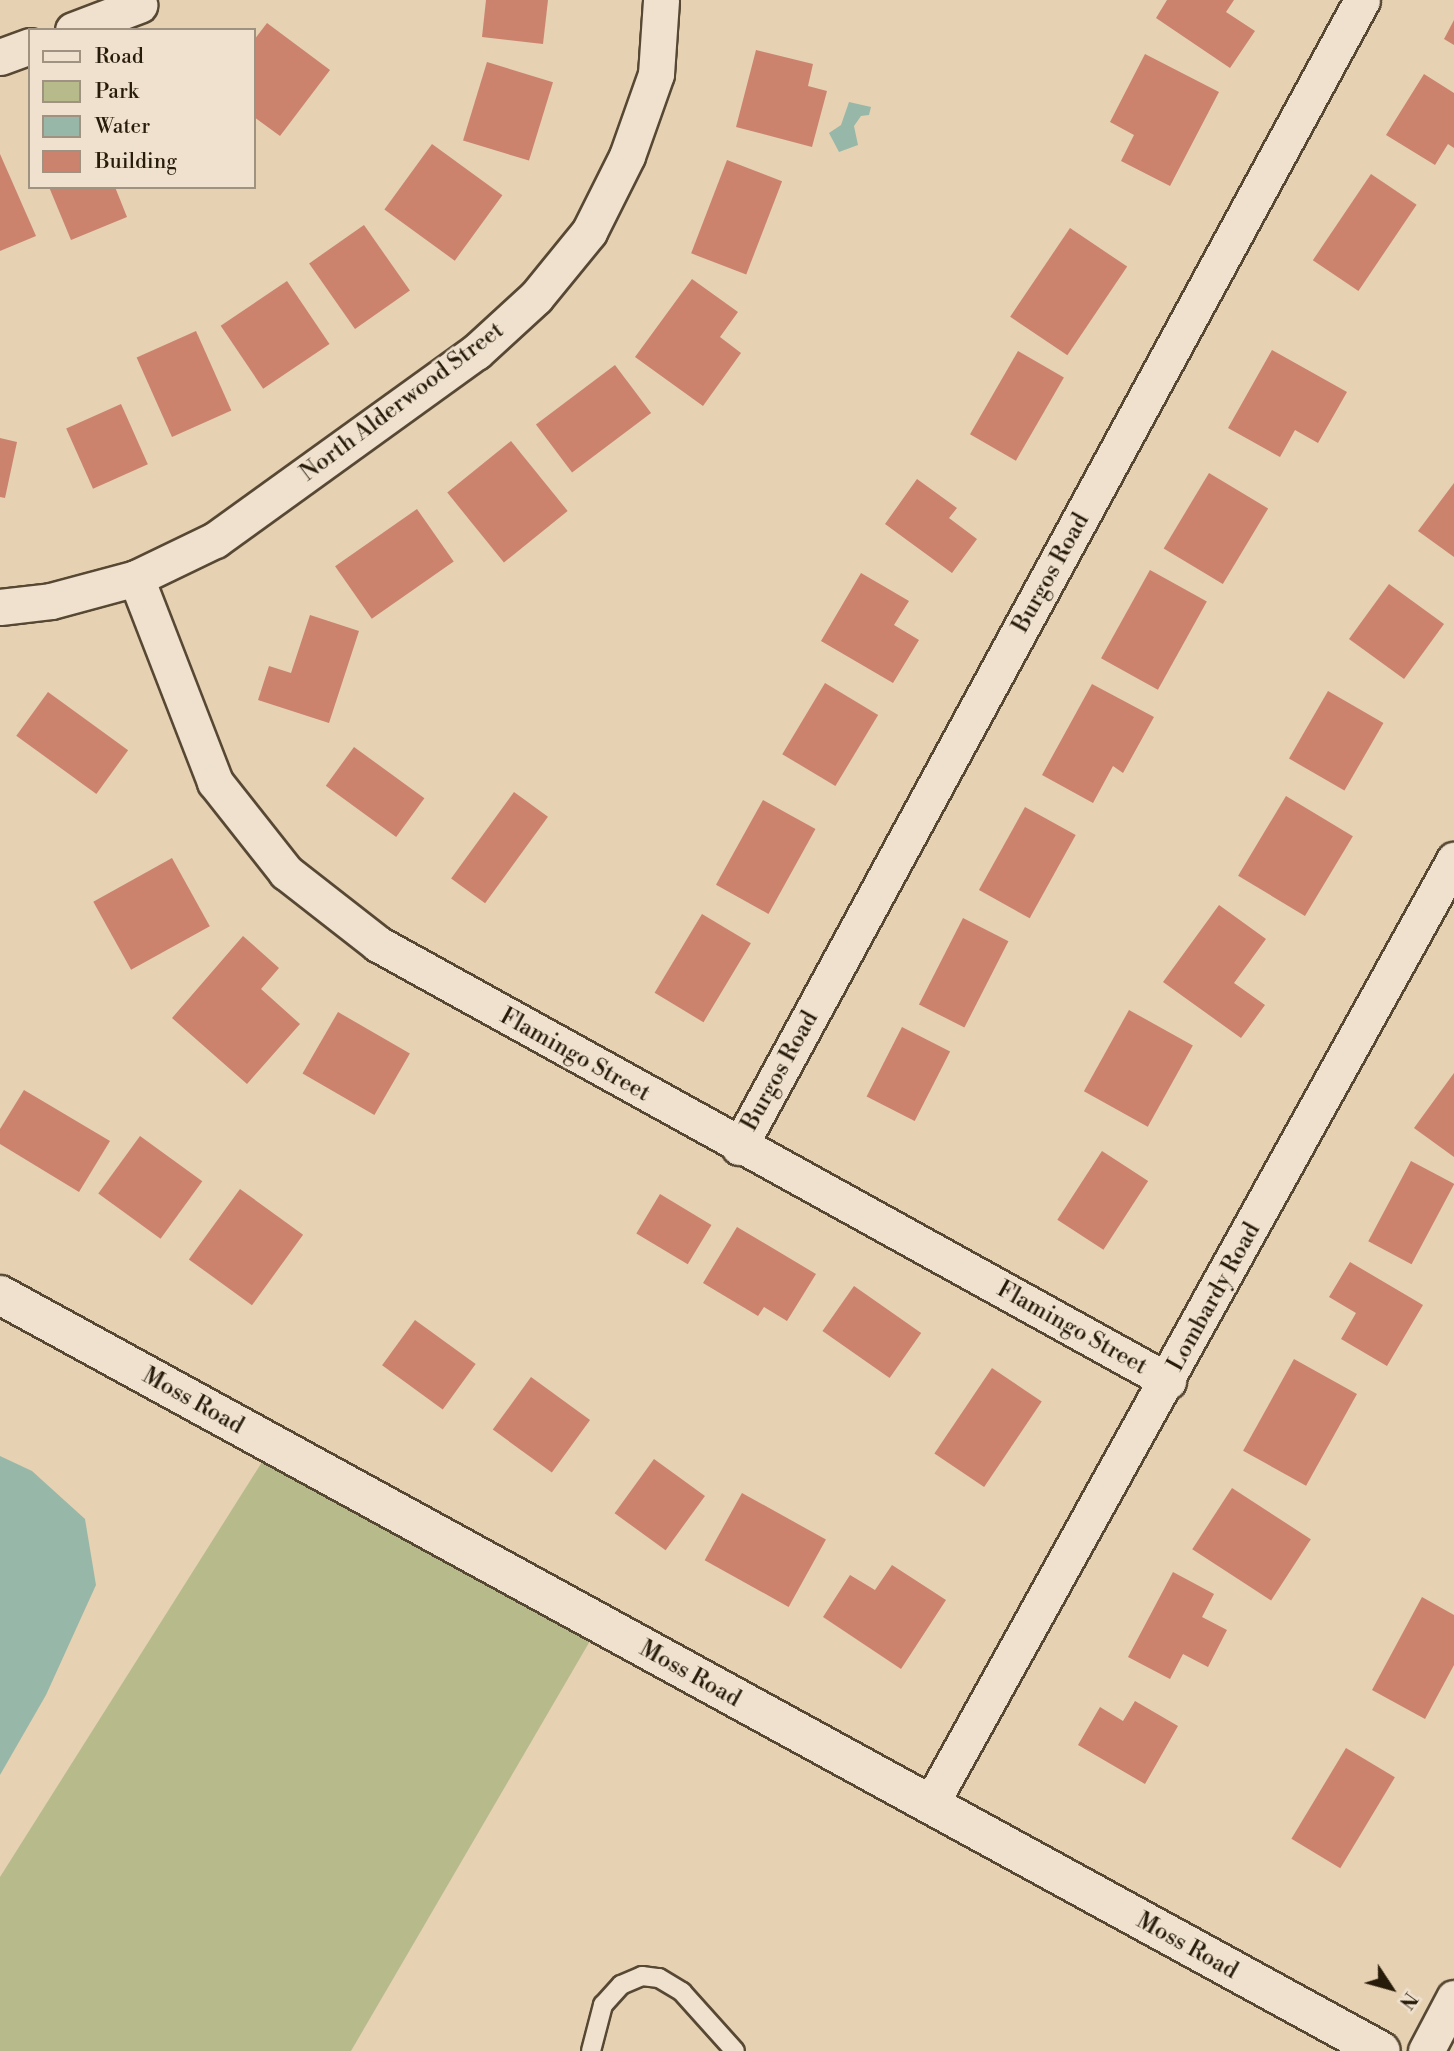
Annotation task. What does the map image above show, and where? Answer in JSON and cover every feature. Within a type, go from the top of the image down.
[{"type":"street","name":"North Alderwood Street","points":[[0,607],[51,601],[136,578],[215,540],[476,352],[536,297],[589,232],[627,156],[656,74],[661,0]]},
{"type":"street","name":"Burgos Road","points":[[739,1147],[1362,0]]},
{"type":"street","points":[[78,28],[139,5]]},
{"type":"street","points":[[0,57],[28,47]]},
{"type":"street","name":"Flamingo Street","points":[[136,578],[215,782],[286,872],[378,944],[739,1147],[1168,1381]]},
{"type":"street","name":"Lombardy Road","points":[[930,1805],[1168,1381],[1454,860]]},
{"type":"street","name":"Moss Road","points":[[0,1295],[930,1805],[1363,2047]]},
{"type":"street","points":[[1426,2051],[1454,1998]]},
{"type":"lane","points":[[591,2051],[603,2005],[621,1985],[642,1976],[659,1978],[682,1992],[735,2051]]},
{"type":"green space","points":[[262,1462],[590,1641],[351,2051],[0,2051],[0,1877]]},
{"type":"water","points":[[849,102],[871,107],[869,115],[861,116],[854,126],[858,145],[839,152],[829,133],[841,125]]},
{"type":"water","points":[[0,1456],[32,1471],[85,1519],[96,1585],[46,1695],[0,1775]]},
{"type":"building","points":[[486,0],[548,0],[543,44],[482,37]]},
{"type":"building","points":[[1167,0],[1234,0],[1226,12],[1255,31],[1230,68],[1156,18]]},
{"type":"building","points":[[1454,20],[1454,45],[1444,39]]},
{"type":"building","points":[[267,23],[330,70],[280,136],[256,118],[256,37]]},
{"type":"building","points":[[756,50],[813,64],[808,86],[827,91],[812,147],[736,127]]},
{"type":"building","points":[[1145,54],[1219,92],[1170,186],[1121,161],[1134,135],[1110,122]]},
{"type":"building","points":[[487,62],[553,82],[529,161],[463,140]]},
{"type":"building","points":[[1424,74],[1454,93],[1454,148],[1448,144],[1435,165],[1386,135]]},
{"type":"building","points":[[432,144],[502,195],[455,261],[384,210]]},
{"type":"building","points":[[0,154],[36,236],[0,251]]},
{"type":"building","points":[[727,160],[782,181],[746,275],[691,253]]},
{"type":"building","points":[[1371,174],[1417,205],[1358,291],[1313,260]]},
{"type":"building","points":[[50,189],[116,189],[127,217],[71,240]]},
{"type":"building","points":[[364,225],[410,291],[355,329],[309,263]]},
{"type":"building","points":[[1070,228],[1127,267],[1067,355],[1010,317]]},
{"type":"building","points":[[692,279],[738,312],[720,337],[741,353],[703,406],[635,357]]},
{"type":"building","points":[[287,281],[329,344],[263,389],[221,326]]},
{"type":"building","points":[[196,331],[231,410],[172,437],[137,357]]},
{"type":"building","points":[[1272,350],[1347,392],[1318,443],[1295,430],[1280,457],[1228,428]]},
{"type":"building","points":[[1018,351],[1064,377],[1016,461],[970,434]]},
{"type":"building","points":[[615,365],[651,413],[572,472],[536,425]]},
{"type":"building","points":[[121,404],[148,464],[93,489],[66,428]]},
{"type":"building","points":[[0,438],[17,442],[5,498],[0,497]]},
{"type":"building","points":[[511,441],[568,511],[504,563],[447,493]]},
{"type":"building","points":[[1209,473],[1268,509],[1223,584],[1164,548]]},
{"type":"building","points":[[917,479],[957,508],[949,518],[977,539],[952,573],[885,524]]},
{"type":"building","points":[[1454,483],[1454,557],[1418,531]]},
{"type":"building","points":[[417,509],[454,561],[372,619],[335,566]]},
{"type":"building","points":[[1150,570],[1207,602],[1158,690],[1101,658]]},
{"type":"building","points":[[861,573],[909,601],[894,625],[919,640],[893,683],[821,641]]},
{"type":"building","points":[[1389,584],[1444,624],[1404,679],[1349,639]]},
{"type":"building","points":[[310,615],[359,631],[329,723],[258,700],[269,666],[291,673]]},
{"type":"building","points":[[825,683],[878,715],[835,786],[782,754]]},
{"type":"building","points":[[1092,684],[1154,717],[1123,773],[1113,766],[1093,803],[1042,775]]},
{"type":"building","points":[[1328,691],[1383,723],[1344,791],[1289,759]]},
{"type":"building","points":[[48,692],[128,750],[96,794],[16,736]]},
{"type":"building","points":[[354,747],[424,798],[396,837],[326,786]]},
{"type":"building","points":[[514,792],[548,817],[485,903],[451,879]]},
{"type":"building","points":[[1286,796],[1353,836],[1305,916],[1238,876]]},
{"type":"building","points":[[763,800],[815,829],[768,914],[716,885]]},
{"type":"building","points":[[1025,807],[1076,835],[1030,918],[979,890]]},
{"type":"building","points":[[172,858],[210,926],[131,970],[93,902]]},
{"type":"building","points":[[1219,905],[1266,939],[1234,983],[1265,1005],[1241,1038],[1163,982]]},
{"type":"building","points":[[702,914],[751,943],[703,1022],[655,993]]},
{"type":"building","points":[[963,918],[1008,941],[964,1028],[919,1004]]},
{"type":"building","points":[[243,936],[279,968],[261,989],[300,1024],[247,1084],[172,1018]]},
{"type":"building","points":[[1129,1010],[1193,1045],[1148,1127],[1084,1091]]},
{"type":"building","points":[[338,1012],[410,1054],[374,1115],[303,1073]]},
{"type":"building","points":[[902,1027],[950,1052],[915,1121],[867,1096]]},
{"type":"building","points":[[1454,1073],[1454,1157],[1414,1128]]},
{"type":"building","points":[[24,1090],[110,1141],[79,1192],[0,1144],[0,1129]]},
{"type":"building","points":[[140,1136],[202,1181],[161,1239],[98,1193]]},
{"type":"building","points":[[1102,1151],[1148,1181],[1103,1250],[1057,1220]]},
{"type":"building","points":[[1411,1161],[1454,1184],[1412,1264],[1368,1241]]},
{"type":"building","points":[[240,1189],[303,1235],[252,1305],[189,1259]]},
{"type":"building","points":[[660,1194],[711,1225],[688,1264],[636,1233]]},
{"type":"building","points":[[737,1227],[816,1274],[787,1321],[764,1307],[758,1316],[703,1283]]},
{"type":"building","points":[[1350,1262],[1423,1305],[1387,1366],[1341,1339],[1356,1313],[1329,1297]]},
{"type":"building","points":[[854,1286],[921,1333],[890,1378],[822,1331]]},
{"type":"building","points":[[415,1320],[476,1364],[443,1409],[382,1365]]},
{"type":"building","points":[[1294,1359],[1357,1394],[1306,1486],[1243,1451]]},
{"type":"building","points":[[992,1368],[1042,1402],[984,1487],[934,1453]]},
{"type":"building","points":[[531,1377],[590,1420],[552,1472],[493,1430]]},
{"type":"building","points":[[654,1459],[705,1496],[666,1550],[615,1513]]},
{"type":"building","points":[[1232,1488],[1311,1539],[1271,1600],[1192,1549]]},
{"type":"building","points":[[742,1493],[826,1540],[789,1607],[705,1560]]},
{"type":"building","points":[[892,1565],[946,1600],[901,1669],[823,1617],[850,1575],[875,1590]]},
{"type":"building","points":[[1173,1572],[1214,1594],[1202,1617],[1227,1630],[1208,1667],[1183,1654],[1170,1679],[1128,1657]]},
{"type":"building","points":[[1422,1597],[1454,1615],[1454,1665],[1425,1719],[1372,1690]]},
{"type":"building","points":[[1135,1701],[1178,1726],[1145,1784],[1078,1745],[1100,1707],[1123,1721]]},
{"type":"building","points":[[1346,1748],[1395,1777],[1340,1868],[1291,1839]]}]
